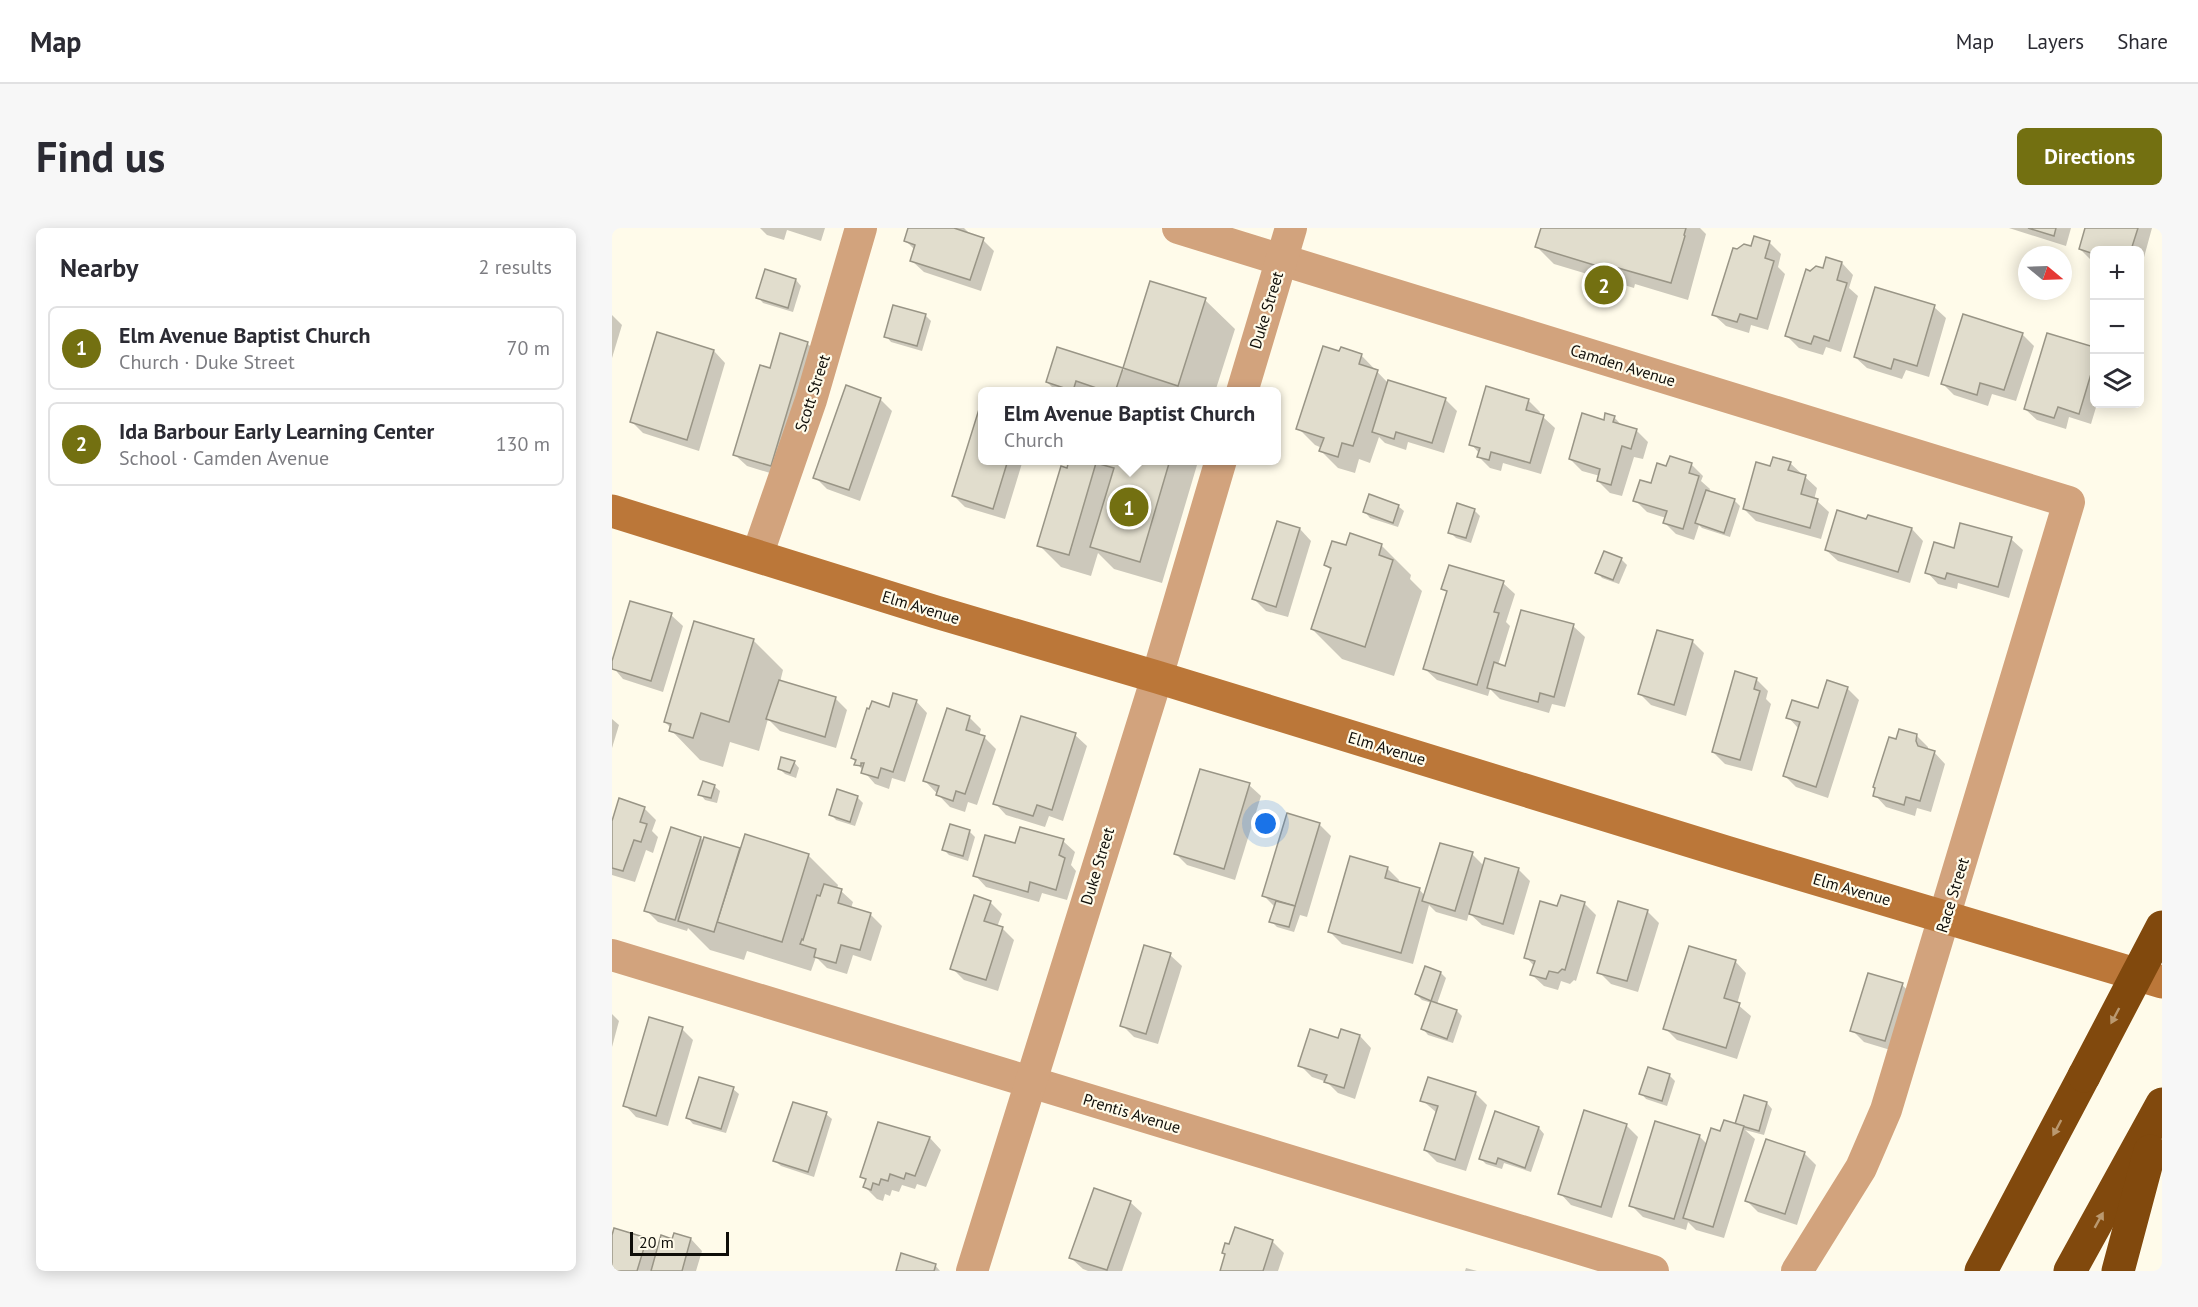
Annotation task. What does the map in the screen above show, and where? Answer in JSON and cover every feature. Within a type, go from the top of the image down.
[{"type":"highway","points":[[1981,1271],[2162,927]]},
{"type":"highway","points":[[2070,1271],[2162,1106]]},
{"type":"highway","points":[[2118,1271],[2162,1106]]},
{"type":"main road","name":"Elm Avenue","points":[[612,511],[936,612],[1157,676],[1726,852],[2162,982]]},
{"type":"street","name":"Scott Street","points":[[757,556],[811,400],[861,228]]},
{"type":"street","name":"Camden Avenue","points":[[1178,228],[2069,502]]},
{"type":"street","name":"Duke Street","points":[[1243,387],[1291,228]]},
{"type":"street","name":"Duke Street","points":[[972,1271],[1157,676],[1220,465]]},
{"type":"street","name":"Race Street","points":[[1797,1271],[1861,1168],[1886,1110],[2069,502]]},
{"type":"street","name":"Prentis Avenue","points":[[612,955],[1653,1271]]},
{"type":"building","points":[[908,228],[954,228],[984,238],[970,280],[910,261],[915,245],[904,241]]},
{"type":"building","points":[[1541,228],[1686,228],[1671,283],[1618,268],[1617,272],[1535,247]]},
{"type":"building","points":[[2028,228],[2056,228],[2054,236]]},
{"type":"building","points":[[2085,228],[2138,228],[2132,246],[2090,246],[2090,253],[2079,249]]},
{"type":"building","points":[[1754,236],[1770,241],[1765,258],[1774,261],[1757,319],[1740,314],[1737,322],[1712,315],[1733,248],[1737,249],[1744,244],[1751,246]]},
{"type":"building","points":[[1826,257],[1842,262],[1837,280],[1847,283],[1829,341],[1814,336],[1811,344],[1785,336],[1806,269],[1810,271],[1816,266],[1823,268]]},
{"type":"building","points":[[765,269],[796,279],[788,308],[756,298]]},
{"type":"building","points":[[1150,281],[1206,298],[1178,386],[1123,368]]},
{"type":"building","points":[[1875,287],[1935,305],[1917,366],[1894,359],[1891,369],[1854,357]]},
{"type":"building","points":[[893,305],[926,314],[917,346],[884,337]]},
{"type":"building","points":[[1963,314],[2023,333],[2004,390],[1980,383],[1977,395],[1941,384]]},
{"type":"building","points":[[657,332],[714,350],[687,440],[630,422]]},
{"type":"building","points":[[780,333],[808,342],[771,466],[733,455],[760,365],[770,368]]},
{"type":"building","points":[[2047,333],[2090,346],[2090,377],[2079,414],[2058,407],[2054,418],[2024,409]]},
{"type":"building","points":[[1323,346],[1339,351],[1341,347],[1362,354],[1359,364],[1378,370],[1353,446],[1342,443],[1338,457],[1319,451],[1324,438],[1296,429]]},
{"type":"building","points":[[1057,347],[1123,368],[1117,387],[1093,387],[1076,381],[1074,387],[1061,387],[1046,382]]},
{"type":"building","points":[[1388,380],[1446,398],[1432,443],[1396,432],[1394,439],[1372,432]]},
{"type":"building","points":[[846,385],[881,398],[849,490],[813,478]]},
{"type":"building","points":[[1486,386],[1529,399],[1526,410],[1544,415],[1530,463],[1491,452],[1489,460],[1477,457],[1480,448],[1469,445]]},
{"type":"building","points":[[978,412],[978,465],[1006,465],[993,509],[952,496]]},
{"type":"building","points":[[1582,413],[1604,420],[1605,413],[1615,416],[1613,422],[1637,429],[1631,449],[1622,446],[1611,485],[1597,481],[1600,469],[1569,459]]},
{"type":"building","points":[[1670,456],[1692,463],[1689,473],[1699,476],[1683,529],[1663,523],[1667,511],[1633,501],[1640,480],[1651,483],[1657,463],[1666,466]]},
{"type":"building","points":[[1773,457],[1791,462],[1788,470],[1806,475],[1801,494],[1818,499],[1810,528],[1743,509],[1756,462],[1770,466]]},
{"type":"building","points":[[1068,465],[1095,465],[1069,555],[1037,546],[1061,466],[1067,468]]},
{"type":"building","points":[[1103,465],[1169,465],[1140,562],[1090,547],[1114,468]]},
{"type":"building","points":[[1706,490],[1735,499],[1724,533],[1695,523]]},
{"type":"building","points":[[1369,494],[1399,505],[1393,523],[1363,512]]},
{"type":"building","points":[[1457,503],[1475,509],[1466,538],[1448,533]]},
{"type":"building","points":[[1837,510],[1866,519],[1868,515],[1912,528],[1898,572],[1825,550]]},
{"type":"building","points":[[1277,521],[1300,528],[1276,607],[1252,599]]},
{"type":"building","points":[[1960,523],[2012,537],[1998,587],[1947,573],[1945,579],[1925,573],[1934,542],[1954,548]]},
{"type":"building","points":[[1350,533],[1382,544],[1379,555],[1393,560],[1365,647],[1311,629],[1331,568],[1324,565],[1332,541],[1346,545]]},
{"type":"building","points":[[1604,551],[1622,558],[1613,580],[1595,573]]},
{"type":"building","points":[[1449,565],[1504,581],[1494,612],[1499,613],[1477,685],[1423,669],[1447,591],[1441,589]]},
{"type":"building","points":[[630,601],[672,613],[651,681],[612,669],[612,661]]},
{"type":"building","points":[[1521,610],[1574,624],[1554,697],[1540,693],[1538,702],[1487,688],[1494,662],[1505,666]]},
{"type":"building","points":[[694,621],[754,639],[729,722],[701,713],[693,738],[669,731],[671,724],[664,722]]},
{"type":"building","points":[[1657,630],[1693,640],[1674,705],[1638,694]]},
{"type":"building","points":[[1735,671],[1757,678],[1754,689],[1760,691],[1740,760],[1712,752]]},
{"type":"building","points":[[779,680],[836,697],[825,737],[766,719]]},
{"type":"building","points":[[1827,680],[1848,687],[1816,787],[1783,776],[1800,722],[1786,718],[1792,700],[1818,708]]},
{"type":"building","points":[[893,693],[917,700],[893,772],[881,768],[878,778],[861,773],[864,763],[861,763],[861,766],[854,765],[856,760],[851,758],[867,708],[869,709],[872,701],[889,707]]},
{"type":"building","points":[[947,708],[970,716],[966,730],[985,736],[965,794],[956,791],[953,801],[936,795],[939,786],[923,781]]},
{"type":"building","points":[[1021,716],[1076,733],[1052,810],[1037,805],[1033,816],[993,804]]},
{"type":"building","points":[[1899,729],[1917,734],[1918,746],[1935,751],[1920,801],[1906,797],[1904,805],[1873,796],[1875,788],[1873,787],[1889,737],[1896,739]]},
{"type":"building","points":[[781,757],[795,761],[790,773],[778,769]]},
{"type":"building","points":[[1200,769],[1250,783],[1224,869],[1174,854]]},
{"type":"building","points":[[703,781],[715,785],[711,798],[698,795]]},
{"type":"building","points":[[837,789],[858,796],[850,822],[829,815]]},
{"type":"building","points":[[619,798],[645,807],[640,822],[647,824],[641,842],[634,840],[623,871],[612,868],[612,821]]},
{"type":"building","points":[[1287,813],[1320,823],[1295,906],[1262,896]]},
{"type":"building","points":[[950,824],[970,830],[963,856],[942,850]]},
{"type":"building","points":[[671,827],[701,837],[675,920],[644,911]]},
{"type":"building","points":[[1020,827],[1064,839],[1059,855],[1065,858],[1056,890],[1030,882],[1028,892],[973,876],[985,835],[1015,843]]},
{"type":"building","points":[[745,834],[809,854],[782,942],[717,922]]},
{"type":"building","points":[[704,837],[740,848],[714,932],[678,921]]},
{"type":"building","points":[[1440,843],[1473,852],[1455,911],[1422,901]]},
{"type":"building","points":[[1350,856],[1388,867],[1385,878],[1420,888],[1401,953],[1328,932]]},
{"type":"building","points":[[1485,858],[1519,868],[1503,924],[1469,914]]},
{"type":"building","points":[[824,884],[842,889],[838,903],[871,913],[860,950],[841,945],[836,963],[814,957],[816,949],[800,944],[817,895],[820,896]]},
{"type":"building","points":[[974,895],[991,901],[984,921],[1003,927],[986,980],[950,969]]},
{"type":"building","points":[[1561,895],[1585,902],[1565,970],[1562,969],[1558,973],[1549,971],[1546,979],[1530,975],[1535,961],[1524,958],[1540,901],[1557,906]]},
{"type":"building","points":[[1276,901],[1295,906],[1289,927],[1269,922]]},
{"type":"building","points":[[1618,901],[1648,910],[1627,981],[1597,973]]},
{"type":"building","points":[[1144,945],[1171,953],[1146,1034],[1120,1026]]},
{"type":"building","points":[[1689,946],[1736,960],[1724,998],[1740,1003],[1726,1048],[1663,1029]]},
{"type":"building","points":[[1425,966],[1441,972],[1431,1001],[1415,994]]},
{"type":"building","points":[[1868,973],[1903,983],[1885,1041],[1850,1031]]},
{"type":"building","points":[[1431,1001],[1457,1010],[1447,1039],[1421,1029]]},
{"type":"building","points":[[649,1017],[683,1027],[656,1116],[623,1106]]},
{"type":"building","points":[[1310,1029],[1338,1038],[1341,1029],[1360,1035],[1344,1088],[1324,1082],[1327,1075],[1298,1066]]},
{"type":"building","points":[[1648,1067],[1670,1074],[1662,1101],[1639,1094]]},
{"type":"building","points":[[699,1077],[734,1087],[721,1129],[686,1118]]},
{"type":"building","points":[[1428,1077],[1476,1092],[1455,1160],[1424,1150],[1438,1106],[1420,1101]]},
{"type":"building","points":[[1744,1095],[1767,1102],[1759,1131],[1735,1124]]},
{"type":"building","points":[[793,1102],[827,1112],[808,1172],[773,1161]]},
{"type":"building","points":[[1584,1110],[1627,1124],[1601,1207],[1558,1194]]},
{"type":"building","points":[[1495,1111],[1539,1127],[1525,1168],[1498,1158],[1496,1164],[1479,1159]]},
{"type":"building","points":[[1724,1120],[1744,1126],[1713,1227],[1683,1218],[1711,1128],[1720,1131]]},
{"type":"building","points":[[1655,1121],[1700,1135],[1674,1219],[1629,1206]]},
{"type":"building","points":[[878,1122],[930,1137],[915,1176],[906,1173],[904,1179],[890,1174],[888,1181],[881,1179],[879,1185],[873,1183],[871,1190],[863,1187],[866,1179],[860,1177]]},
{"type":"building","points":[[1766,1139],[1805,1152],[1785,1214],[1745,1201]]},
{"type":"building","points":[[1094,1188],[1131,1201],[1107,1270],[1069,1258]]},
{"type":"building","points":[[1235,1227],[1273,1240],[1263,1271],[1220,1271],[1225,1254],[1222,1253],[1225,1243],[1229,1244]]},
{"type":"building","points":[[614,1228],[647,1238],[637,1271],[612,1271]]},
{"type":"building","points":[[674,1233],[691,1238],[682,1271],[651,1271],[661,1235],[672,1239]]},
{"type":"building","points":[[901,1253],[936,1264],[934,1271],[896,1271]]},
{"type":"place","name":"Ida Barbour Early Learning Center","points":[[1604,285]]},
{"type":"place","name":"Elm Avenue Baptist Church","points":[[1129,507]]}]
